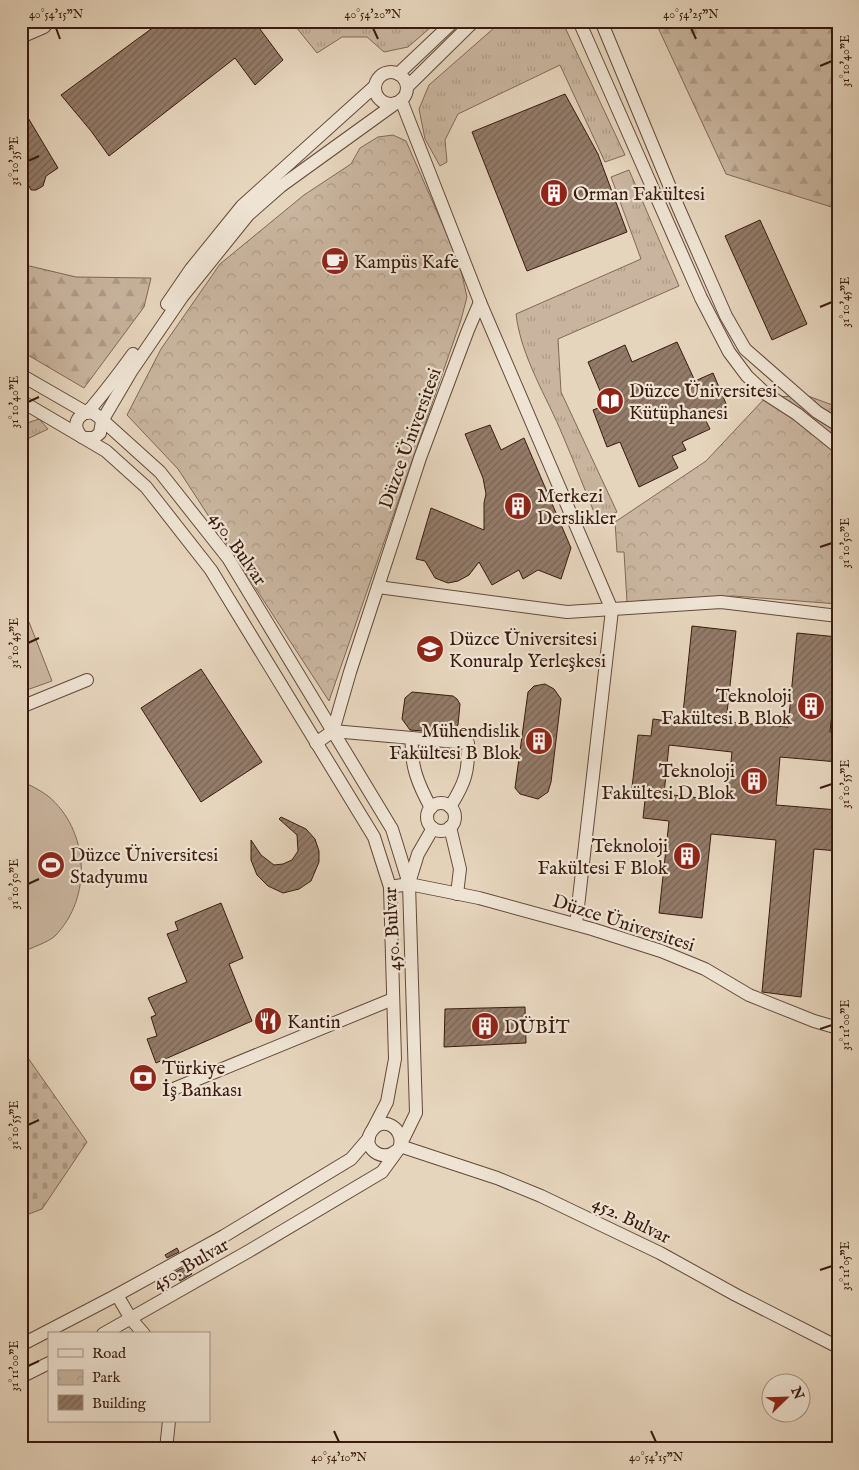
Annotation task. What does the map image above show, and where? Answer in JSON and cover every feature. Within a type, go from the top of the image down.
[{"type":"street","points":[[21,37],[44,27],[49,21]]},
{"type":"street","points":[[398,74],[454,21]]},
{"type":"street","points":[[406,87],[474,21]]},
{"type":"street","points":[[579,21],[701,298],[729,352],[747,376],[766,394],[797,414],[838,447]]},
{"type":"street","points":[[601,21],[679,210],[726,316],[745,349],[817,412],[838,425]]},
{"type":"street","points":[[384,73],[398,74],[402,77],[406,87],[406,92],[399,102],[281,186],[248,215],[182,298],[132,370],[102,421],[100,433],[94,438],[83,438],[76,430],[77,421],[110,385],[191,269],[242,206],[375,86],[378,79],[384,73]]},
{"type":"street","points":[[375,86],[379,99],[387,103],[399,102]]},
{"type":"street","points":[[399,102],[480,302],[612,610],[576,924]]},
{"type":"street","name":"Düzce Üniversitesi","points":[[333,731],[350,672],[420,458],[480,302]]},
{"type":"street","points":[[21,375],[87,412],[96,414],[102,421]]},
{"type":"street","name":"450. Bulvar","points":[[21,401],[106,451],[146,487],[211,570],[374,837],[390,887],[395,1059],[387,1102],[371,1134],[351,1159],[224,1236],[21,1345]]},
{"type":"street","name":"450. Bulvar","points":[[102,421],[160,472],[228,558],[392,829],[409,884],[416,1113],[399,1148],[382,1172],[107,1332]]},
{"type":"street","points":[[378,587],[567,612],[721,602],[838,616]]},
{"type":"street","points":[[21,707],[87,680]]},
{"type":"street","points":[[316,743],[333,731],[468,743],[468,764],[463,786],[450,808]]},
{"type":"street","points":[[412,738],[411,755],[419,786],[431,808]]},
{"type":"street","points":[[450,828],[441,831],[430,825],[427,816],[431,808],[438,804],[443,804],[450,808],[454,815],[450,828],[460,869],[457,894]]},
{"type":"street","points":[[409,884],[418,854],[433,828]]},
{"type":"street","name":"Düzce Üniversitesi","points":[[390,887],[409,884],[576,924],[661,951],[696,965],[749,994],[814,1021],[838,1028]]},
{"type":"street","points":[[171,1090],[393,999]]},
{"type":"street","points":[[382,1124],[392,1126],[400,1134],[399,1148],[390,1156],[379,1155],[371,1148],[371,1134],[382,1124]]},
{"type":"street","name":"452. Bulvar","points":[[399,1148],[497,1178],[541,1196],[660,1253],[736,1295],[838,1347]]},
{"type":"street","points":[[117,1295],[130,1319],[142,1332]]},
{"type":"street","points":[[21,1377],[48,1364]]},
{"type":"street","points":[[166,1449],[169,1422]]},
{"type":"green space","points":[[298,21],[438,21],[408,47],[384,52],[367,37],[342,37],[317,53],[296,27]]},
{"type":"green space","points":[[502,21],[562,21],[625,155],[605,162],[560,65],[458,114],[445,140],[447,162],[440,166],[425,139],[419,109],[429,85]]},
{"type":"green space","points":[[655,21],[838,21],[838,209],[726,174]]},
{"type":"green space","points":[[393,135],[406,141],[459,262],[467,297],[461,320],[329,701],[178,469],[127,415],[161,349],[220,264],[304,195],[351,164],[360,148],[378,137]]},
{"type":"green space","points":[[629,170],[679,286],[558,339],[561,392],[617,512],[598,522],[563,436],[523,346],[516,314],[641,259],[611,177]]},
{"type":"green space","points":[[21,264],[76,277],[151,278],[144,307],[84,388],[21,351]]},
{"type":"green space","points":[[808,396],[838,407],[838,604],[734,596],[627,602],[624,552],[617,552],[615,522],[706,461],[766,397]]},
{"type":"green space","points":[[39,419],[48,429],[21,442],[21,425]]},
{"type":"green space","points":[[29,622],[52,681],[21,692],[21,625]]},
{"type":"green space","name":"Düzce Üniversitesi Stadyumu","points":[[21,781],[48,796],[62,810],[72,827],[78,845],[81,864],[80,884],[76,902],[67,920],[55,936],[21,953]]},
{"type":"green space","points":[[21,1048],[87,1142],[42,1209],[21,1217]]},
{"type":"building","points":[[162,21],[254,21],[283,60],[255,85],[235,58],[109,156],[61,95]]},
{"type":"building","name":"Orman Fakültesi","points":[[565,94],[598,154],[627,232],[527,271],[472,132]]},
{"type":"building","points":[[21,106],[58,168],[46,176],[43,186],[36,190],[31,190],[29,186],[21,190]]},
{"type":"building","points":[[760,220],[807,324],[772,340],[725,236]]},
{"type":"building","points":[[677,342],[695,381],[713,373],[727,406],[704,417],[710,429],[682,442],[686,450],[672,456],[678,468],[639,487],[620,442],[607,447],[593,410],[606,405],[588,362],[625,345],[632,362]]},
{"type":"building","name":"Merkezi Derslikler","points":[[490,425],[501,450],[524,438],[571,548],[561,579],[538,570],[523,579],[519,570],[492,585],[479,562],[469,575],[458,581],[448,583],[435,578],[425,561],[416,559],[431,508],[484,530],[486,494],[483,478],[465,434]]},
{"type":"building","points":[[692,626],[736,631],[726,722],[788,727],[797,633],[838,637],[830,732],[838,733],[838,762],[780,757],[776,805],[838,810],[838,851],[814,849],[801,997],[762,992],[776,840],[711,834],[702,918],[659,913],[669,821],[643,818],[645,800],[631,796],[638,735],[651,736],[653,719],[682,723]],"holes":[[[669,745],[732,752],[727,801],[664,794]]]},
{"type":"building","points":[[201,669],[262,762],[201,802],[141,708]]},
{"type":"building","name":"Mühendislik Fakültesi B Blok","points":[[545,684],[554,689],[561,699],[551,782],[548,792],[538,799],[520,794],[515,788],[528,692],[534,686]]},
{"type":"building","points":[[412,692],[453,696],[460,704],[458,725],[450,733],[410,730],[402,719],[405,698]]},
{"type":"building","points":[[281,817],[306,829],[315,839],[319,851],[319,862],[311,881],[299,889],[283,893],[268,886],[257,875],[251,860],[251,840],[261,855],[274,865],[292,860],[298,851],[297,835],[279,819]]},
{"type":"building","points":[[221,903],[243,958],[229,964],[252,1021],[156,1063],[147,1039],[157,1036],[151,1017],[156,1015],[148,998],[187,982],[167,934],[178,930],[175,922]]},
{"type":"building","name":"DÜBİT","points":[[525,1007],[526,1043],[444,1047],[445,1009]]},
{"type":"building","points":[[177,1248],[179,1252],[167,1258],[165,1255]]},
{"type":"building","points":[[187,1266],[192,1274],[180,1281],[175,1272]]},
{"type":"place","name":"Orman Fakültesi","points":[[554,193]]},
{"type":"place","name":"Kampüs Kafe","points":[[335,261]]},
{"type":"place","name":"Düzce Üniversitesi Kütüphanesi","points":[[610,401]]},
{"type":"place","name":"Merkezi Derslikler","points":[[518,506]]},
{"type":"place","name":"Düzce Üniversitesi Konuralp Yerleşkesi","points":[[430,649]]},
{"type":"place","name":"Teknoloji Fakültesi B Blok","points":[[811,706]]},
{"type":"place","name":"Mühendislik Fakültesi B Blok","points":[[539,741]]},
{"type":"place","name":"Teknoloji Fakültesi D Blok","points":[[754,781]]},
{"type":"place","name":"Teknoloji Fakültesi F Blok","points":[[687,856]]},
{"type":"place","name":"Düzce Üniversitesi Stadyumu","points":[[51,865]]},
{"type":"place","name":"Kantin","points":[[268,1021]]},
{"type":"place","name":"DÜBİT","points":[[485,1026]]},
{"type":"place","name":"Türkiye İş Bankası","points":[[143,1078]]}]
